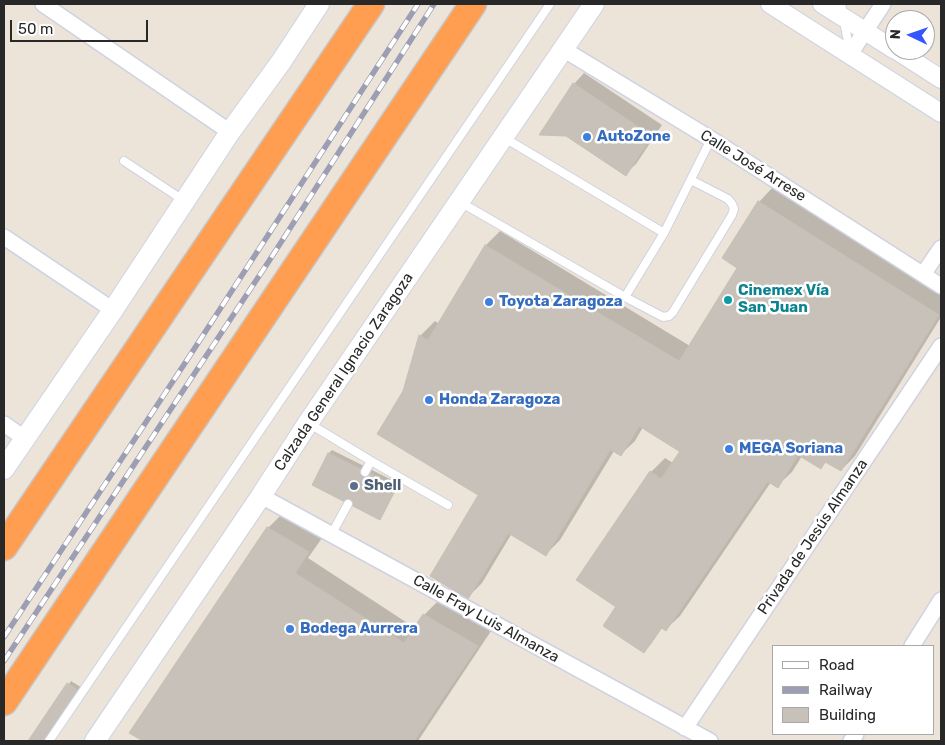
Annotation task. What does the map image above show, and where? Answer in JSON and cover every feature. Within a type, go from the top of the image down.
[{"type":"highway","points":[[4,547],[371,4]]},
{"type":"highway","points":[[4,702],[473,4]]},
{"type":"main road","points":[[4,469],[113,310],[230,132],[281,62],[319,4]]},
{"type":"main road","name":"Calzada General Ignacio Zaragoza","points":[[95,741],[261,496],[308,423],[594,4]]},
{"type":"street","points":[[43,4],[230,132]]},
{"type":"street","points":[[770,4],[941,113]]},
{"type":"street","points":[[822,4],[842,10],[866,31],[885,43]]},
{"type":"street","points":[[850,54],[883,4]]},
{"type":"street","name":"Calle José Arrese","points":[[563,49],[711,139],[924,273],[941,286]]},
{"type":"street","points":[[911,60],[941,79]]},
{"type":"street","points":[[4,237],[113,310]]},
{"type":"street","points":[[924,273],[941,248]]},
{"type":"street","name":"Privada de Jesús Almanza","points":[[685,728],[941,346]]},
{"type":"street","points":[[4,424],[24,438]]},
{"type":"street","name":"Calle Fray Luis Almanza","points":[[261,496],[710,741]]},
{"type":"street","points":[[913,645],[941,600]]},
{"type":"lane","points":[[49,741],[550,4]]},
{"type":"lane","points":[[842,10],[850,54]]},
{"type":"lane","points":[[504,137],[664,233]]},
{"type":"lane","points":[[625,298],[664,233],[711,139]]},
{"type":"lane","points":[[124,161],[184,201]]},
{"type":"lane","points":[[460,202],[625,298],[663,317],[673,312],[734,209],[728,200],[691,180]]},
{"type":"lane","points":[[308,423],[370,461],[448,504]]},
{"type":"lane","points":[[365,472],[370,461]]},
{"type":"lane","points":[[331,535],[348,504]]},
{"type":"building","points":[[573,83],[652,136],[626,176],[566,136],[539,135]]},
{"type":"building","points":[[758,201],[939,315],[841,471],[825,462],[821,469],[798,455],[778,488],[694,435],[682,453],[639,426],[737,268],[722,258]]},
{"type":"building","points":[[485,245],[679,361],[621,456],[428,340]]},
{"type":"building","points":[[419,335],[610,450],[546,556],[508,533],[528,501],[489,477],[478,495],[377,434],[403,391]]},
{"type":"building","points":[[694,435],[768,481],[666,631],[620,600],[616,607],[576,580],[650,471],[661,479],[680,451],[682,453]]},
{"type":"building","name":"Shell","points":[[328,453],[397,487],[380,520],[312,485]]},
{"type":"building","points":[[489,477],[528,501],[468,599],[430,576]]},
{"type":"building","name":"Bodega Aurrera","points":[[267,527],[309,552],[295,573],[404,643],[423,614],[478,646],[414,741],[143,741],[129,733]]},
{"type":"building","points":[[620,600],[661,628],[644,653],[603,626]]},
{"type":"building","points":[[67,683],[82,693],[49,741],[28,741]]},
{"type":"railway","points":[[4,637],[187,360],[418,4]]},
{"type":"railway","points":[[4,661],[269,261],[434,4]]},
{"type":"place","name":"AutoZone","points":[[587,137]]},
{"type":"place","name":"Cinemex Vía San Juan","points":[[728,300]]},
{"type":"place","name":"Toyota Zaragoza","points":[[489,302]]},
{"type":"place","name":"Honda Zaragoza","points":[[429,400]]},
{"type":"place","name":"MEGA Soriana","points":[[729,449]]},
{"type":"place","name":"Shell","points":[[354,486]]},
{"type":"place","name":"Bodega Aurrera","points":[[290,629]]}]
